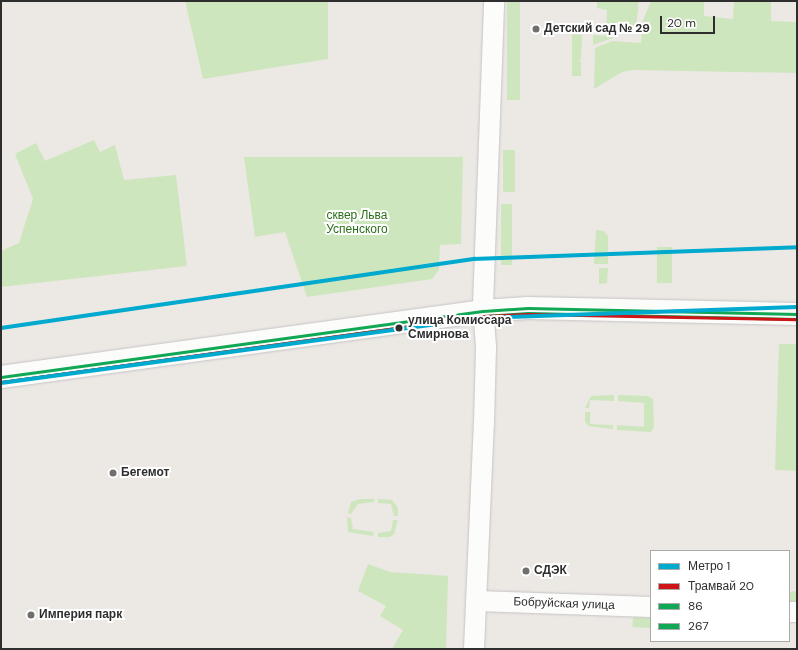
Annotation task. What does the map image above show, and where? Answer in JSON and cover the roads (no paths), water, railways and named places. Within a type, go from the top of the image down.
[{"type":"main road","points":[[1,377],[483,311],[528,308],[797,314]]},
{"type":"street","points":[[474,649],[486,348],[483,311],[494,1]]},
{"type":"street","name":"Бобруйская улица","points":[[477,601],[650,607]]},
{"type":"metro line","name":"1","points":[[1,328],[475,259],[797,247]]},
{"type":"metro line","name":"1","points":[[1,383],[480,318],[797,307]]},
{"type":"tram line","name":"20","points":[[1,382],[484,316],[528,314],[797,319]]},
{"type":"place","name":"Детский сад № 29","points":[[536,29]]},
{"type":"place","name":"улица Комиссара Смирнова","points":[[399,328]]},
{"type":"place","name":"Бегемот","points":[[113,473]]},
{"type":"place","name":"СДЭК","points":[[526,571]]},
{"type":"place","name":"Империя парк","points":[[31,615]]},
{"type":"park label","name":"сквер Льва Успенского","points":[[357,223]]}]
